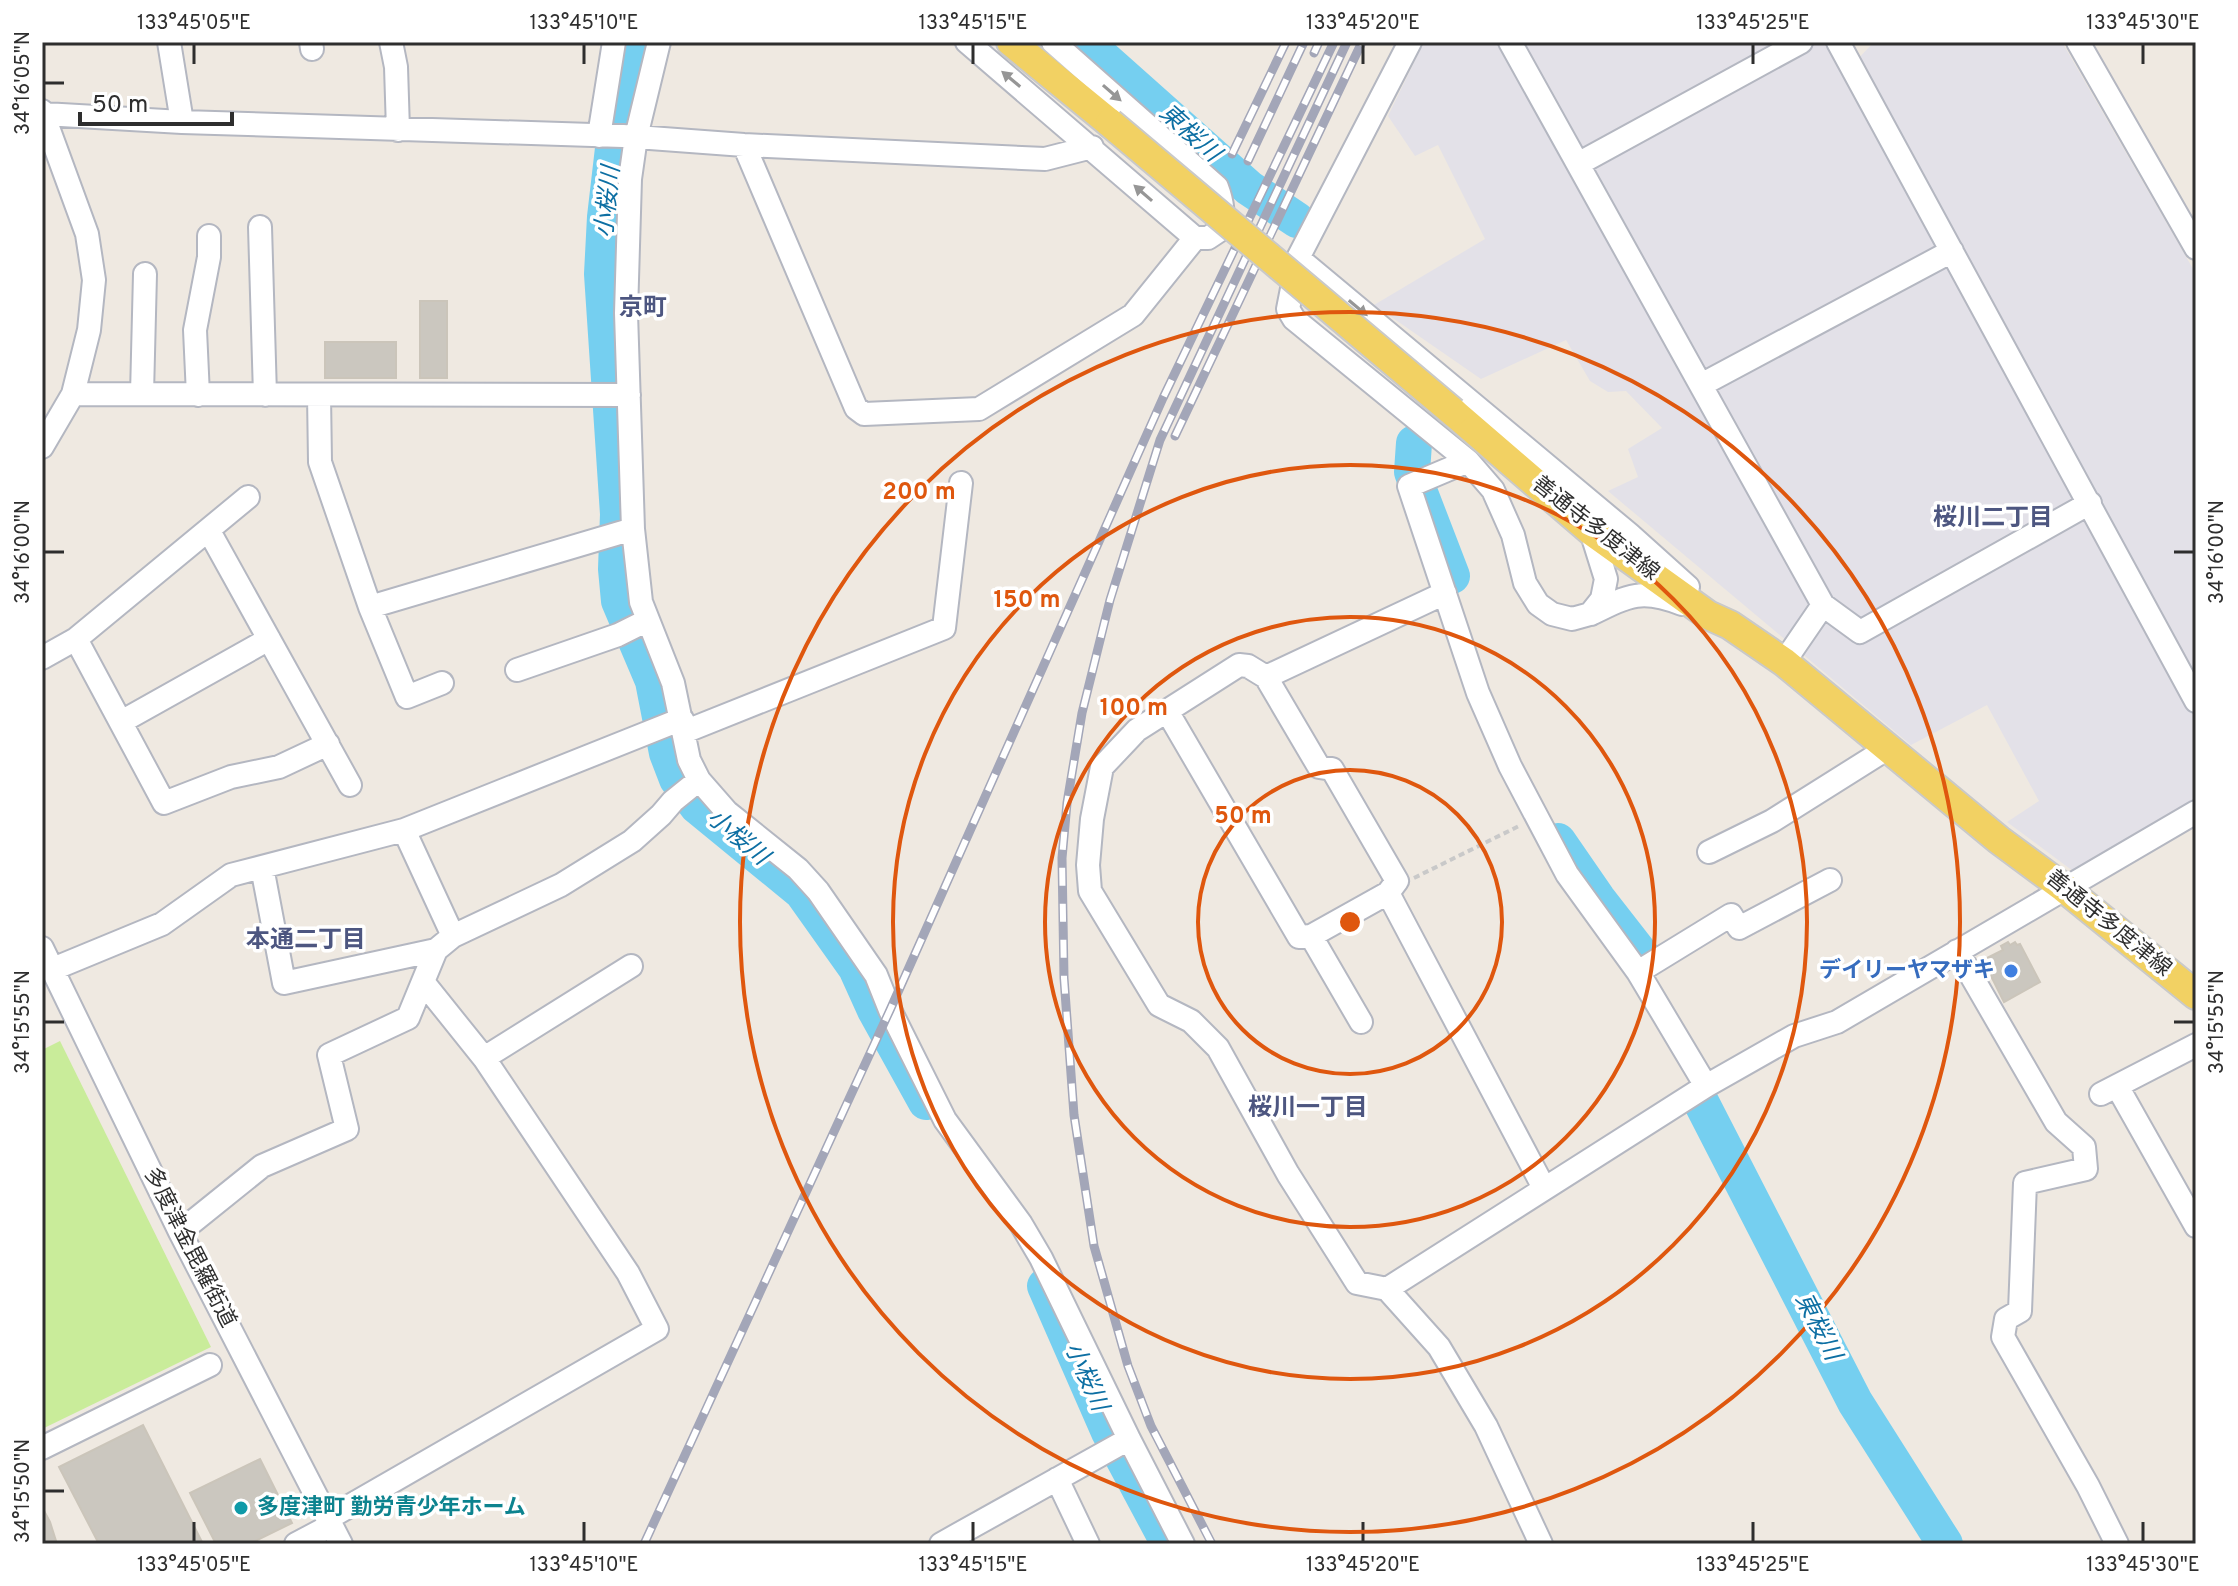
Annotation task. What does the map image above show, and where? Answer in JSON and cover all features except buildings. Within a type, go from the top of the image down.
[{"type":"main road","name":"善通寺多度津線","points":[[1011,42],[1591,531],[1784,662],[1999,840],[2064,888],[2196,995]]},
{"type":"street","points":[[169,42],[182,122]]},
{"type":"street","points":[[391,42],[396,67],[398,130]]},
{"type":"street","points":[[599,136],[614,42]]},
{"type":"street","points":[[262,867],[284,983],[444,943],[561,885],[621,849],[690,787],[689,760],[672,726],[673,683],[644,622],[638,583],[623,532],[616,395],[627,298],[629,137],[659,42]]},
{"type":"street","points":[[967,42],[1195,238],[1208,238],[1220,230],[1224,216],[1217,187],[1053,42]]},
{"type":"street","points":[[1410,42],[1298,258],[1288,309],[1294,319],[1468,461],[1493,490],[1513,535],[1525,583],[1538,604],[1552,614],[1572,619],[1590,614],[1626,596],[1642,593],[1661,596],[1719,620]]},
{"type":"street","points":[[1510,42],[1823,605],[1860,632],[2090,503]]},
{"type":"street","points":[[1578,164],[1801,42]]},
{"type":"street","points":[[1838,42],[2196,701]]},
{"type":"street","points":[[2078,42],[2196,248]]},
{"type":"street","points":[[42,447],[73,394],[89,330],[94,280],[87,234],[43,112],[182,122],[629,137],[1045,159],[1092,147]]},
{"type":"street","points":[[744,145],[856,408],[864,414],[979,409],[1133,315],[1195,238]]},
{"type":"street","points":[[260,227],[265,395]]},
{"type":"street","points":[[198,395],[195,330],[209,257],[209,236]]},
{"type":"street","points":[[1701,385],[1952,251]]},
{"type":"street","points":[[1298,258],[1629,534],[1719,620]]},
{"type":"street","points":[[142,394],[145,274]]},
{"type":"street","points":[[73,394],[616,395]]},
{"type":"street","points":[[319,395],[320,462],[370,607],[407,697],[442,683]]},
{"type":"street","points":[[1468,461],[1409,486],[1478,693],[1510,766],[1567,874],[1638,972],[1706,1086]]},
{"type":"street","points":[[53,969],[162,924],[231,875],[404,830],[672,726],[944,628],[961,483]]},
{"type":"street","points":[[42,658],[76,639],[248,497]]},
{"type":"street","points":[[209,531],[350,785]]},
{"type":"street","points":[[1590,614],[1602,599],[1606,579],[1591,531]]},
{"type":"street","points":[[370,607],[623,532]]},
{"type":"street","points":[[1266,677],[1445,593]]},
{"type":"street","points":[[1784,662],[1823,605]]},
{"type":"street","points":[[517,670],[618,635],[644,622]]},
{"type":"street","points":[[76,639],[164,803],[231,777],[279,767],[328,744]]},
{"type":"street","points":[[121,722],[269,639]]},
{"type":"street","points":[[1541,1544],[1486,1426],[1439,1347],[1387,1289],[1357,1283],[1288,1174],[1218,1048],[1191,1021],[1159,1005],[1090,891],[1088,865],[1092,819],[1102,767],[1137,730],[1239,665],[1248,666],[1266,677],[1319,767],[1332,769],[1544,1188]]},
{"type":"street","points":[[1167,711],[1299,937],[1311,936],[1393,887]]},
{"type":"street","points":[[1709,852],[1772,821],[1888,748]]},
{"type":"street","points":[[690,787],[727,812],[808,880],[876,975],[945,1120],[1021,1224],[1041,1258],[1118,1445],[1183,1544]]},
{"type":"street","points":[[1387,1289],[1706,1086],[1794,1036],[1837,1022],[2196,812]]},
{"type":"street","points":[[180,1232],[262,1166],[347,1129],[329,1055],[408,1018],[444,943],[404,830]]},
{"type":"street","points":[[1638,972],[1731,915],[1739,928],[1830,880]]},
{"type":"street","points":[[1311,936],[1361,1022]]},
{"type":"street","name":"多度津金毘羅街道","points":[[42,948],[180,1232],[333,1530]]},
{"type":"street","points":[[1957,951],[2056,1122],[2084,1147],[2086,1169],[2025,1183],[2020,1311],[2006,1319],[2003,1337],[2088,1486],[2117,1544]]},
{"type":"street","points":[[484,1058],[631,966]]},
{"type":"street","points":[[296,1544],[333,1530],[657,1329],[628,1273],[484,1058],[423,982]]},
{"type":"street","points":[[2196,1045],[2109,1090],[2196,1226]]},
{"type":"street","points":[[42,1448],[210,1365]]},
{"type":"street","points":[[941,1544],[970,1536],[1057,1479],[1118,1445]]},
{"type":"street","points":[[1057,1479],[1088,1544]]},
{"type":"path","points":[[1393,887],[1536,817]]},
{"type":"shaded area","points":[[1424,42],[1843,42],[1855,62],[1874,42],[2062,42],[2196,274],[2196,804],[2077,874],[2007,822],[2039,801],[1987,705],[1911,745],[1608,491],[1638,477],[1628,449],[1662,428],[1626,391],[1608,392],[1590,381],[1566,340],[1481,379],[1374,305],[1485,239],[1438,145],[1415,156],[1388,116]]},
{"type":"green space","points":[[60,1041],[211,1347],[42,1429],[42,1050]]},
{"type":"waterway","name":"小桜川","points":[[634,42],[617,114],[602,274],[618,514],[616,569],[619,601],[653,681],[667,753],[677,779],[697,806],[802,892],[856,968],[875,1010],[926,1102]]},
{"type":"waterway","name":"東桜川","points":[[1085,42],[1249,188],[1297,220]]},
{"type":"waterway","name":"東桜川","points":[[1414,443],[1412,472],[1452,576]]},
{"type":"waterway","name":"東桜川","points":[[1558,841],[1644,958]]},
{"type":"waterway","name":"東桜川","points":[[1701,1102],[1855,1402],[1945,1544]]},
{"type":"waterway","name":"小桜川","points":[[1045,1286],[1109,1432],[1169,1544]]},
{"type":"railway","points":[[1232,154],[1286,42]]},
{"type":"railway","points":[[1248,161],[1304,42]]},
{"type":"railway","points":[[1314,53],[1319,42]]},
{"type":"railway","points":[[644,1544],[890,1010],[1163,398],[1334,42]]},
{"type":"railway","points":[[1212,1544],[1151,1426],[1128,1366],[1094,1246],[1074,1115],[1064,978],[1062,858],[1067,803],[1082,713],[1110,600],[1160,440],[1347,42]]},
{"type":"railway","points":[[1175,436],[1362,42]]},
{"type":"place","name":"デイリーヤマザキ","points":[[2011,971]]},
{"type":"place","name":"多度津町 勤労青少年ホーム","points":[[241,1508]]},
{"type":"district","name":"京町","points":[[643,309]]},
{"type":"district","name":"桜川二丁目","points":[[1993,519]]},
{"type":"district","name":"本通二丁目","points":[[306,941]]},
{"type":"district","name":"桜川一丁目","points":[[1308,1109]]}]
